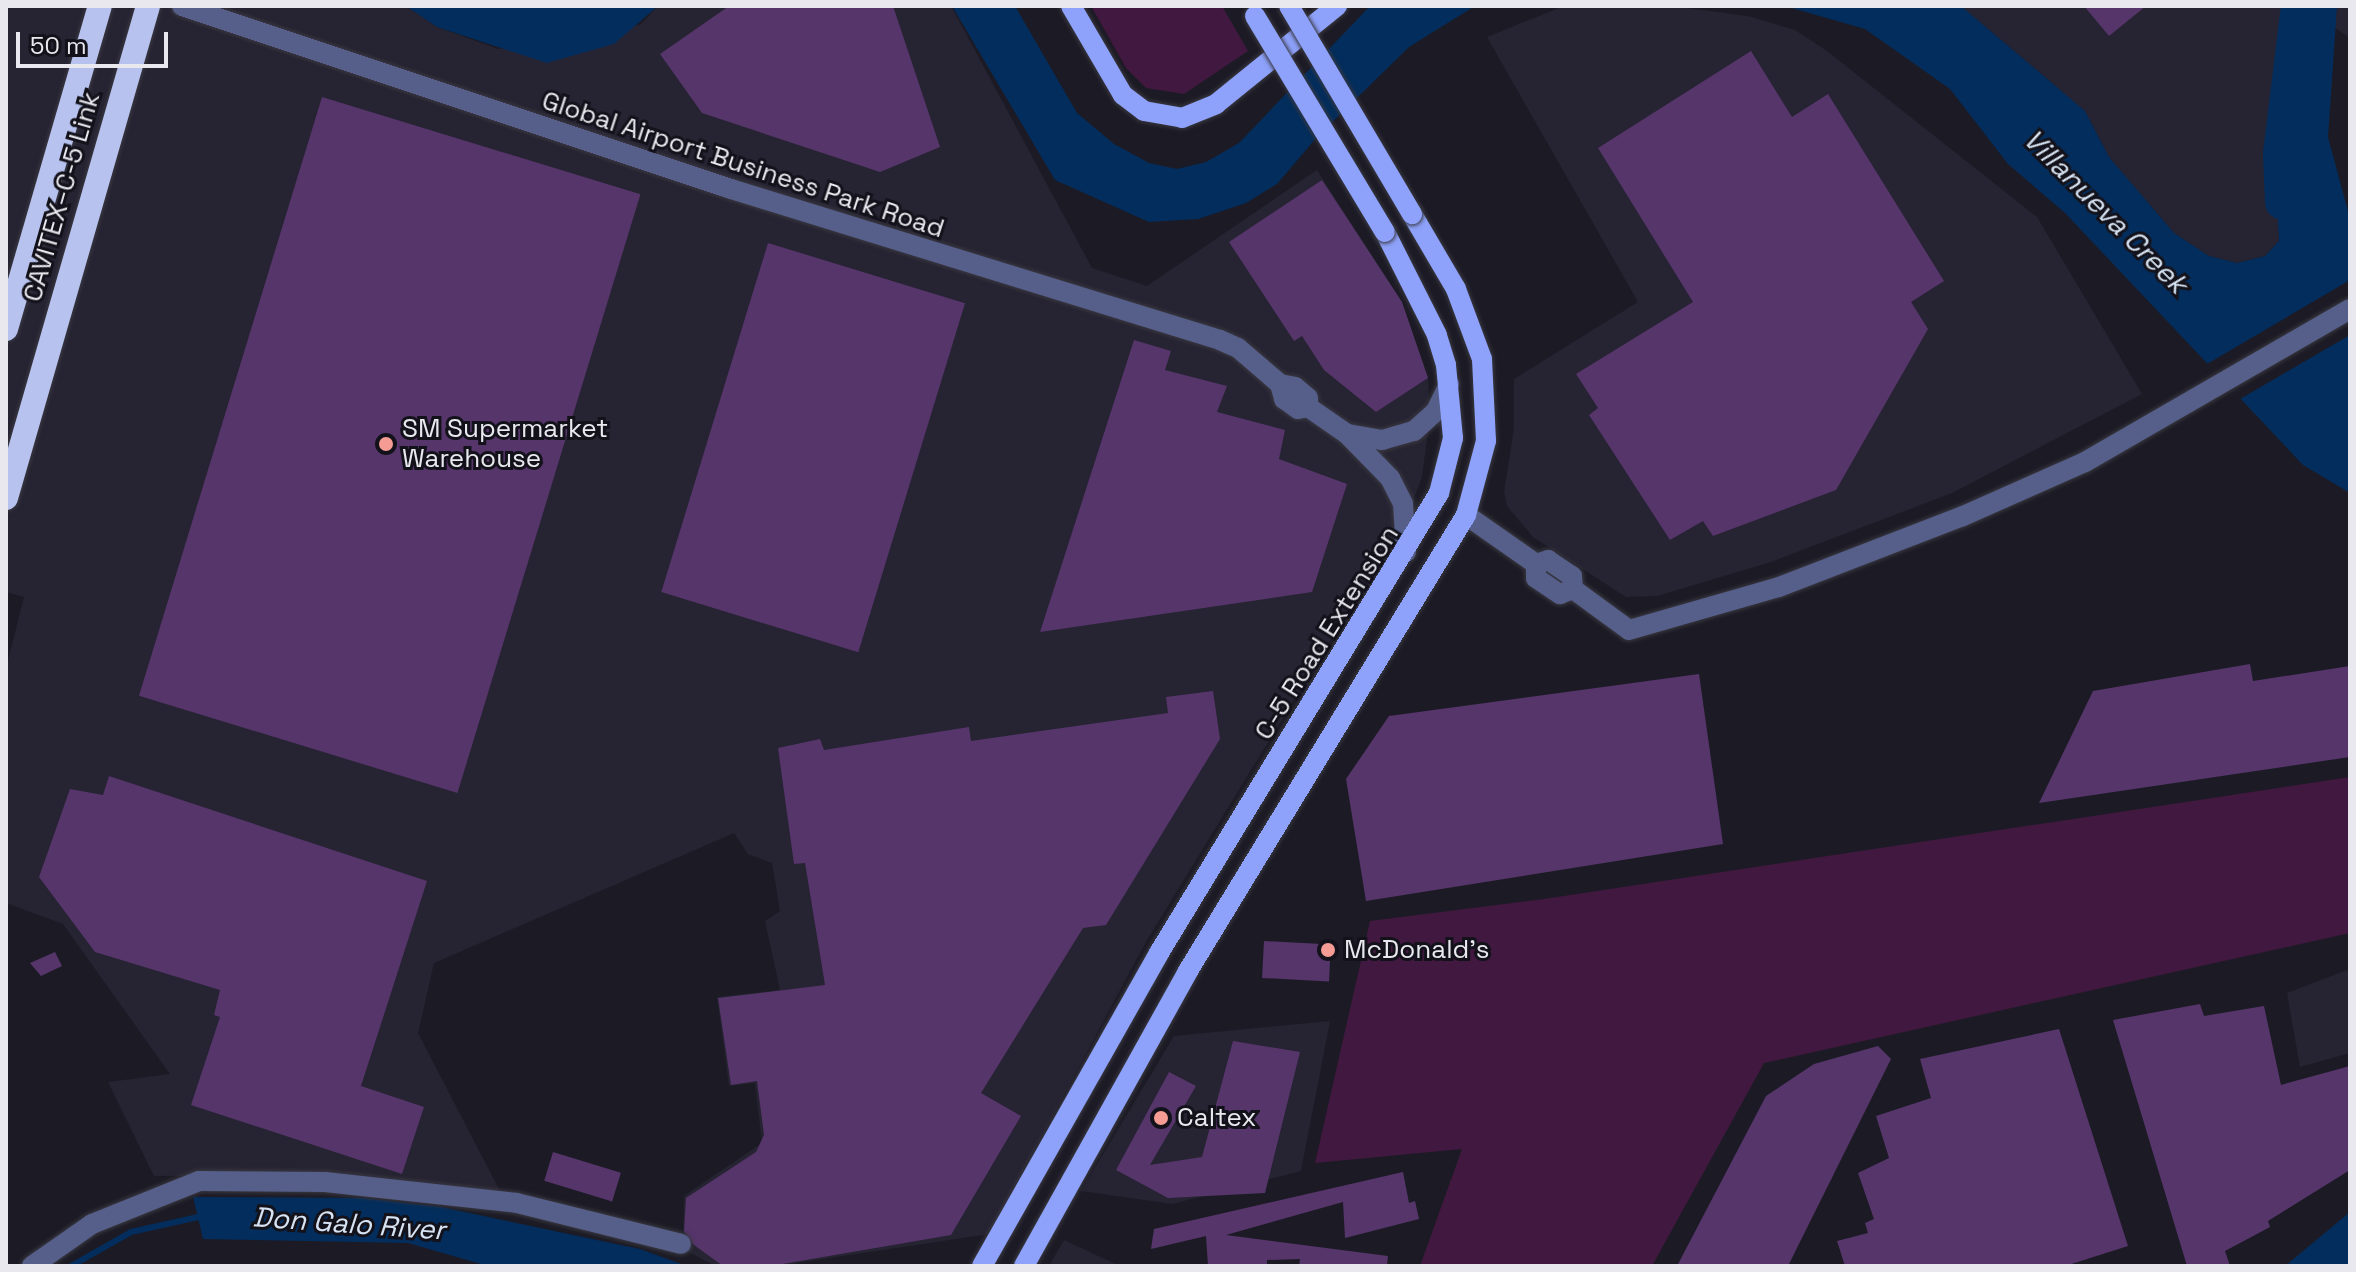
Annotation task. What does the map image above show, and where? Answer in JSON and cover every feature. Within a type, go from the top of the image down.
[{"type":"highway","name":"CAVITEX–C-5 Link","points":[[6,329],[100,6]]},
{"type":"highway","name":"CAVITEX–C-5 Link","points":[[6,498],[148,6]]},
{"type":"main road","points":[[1071,6],[1123,95],[1144,111],[1182,118],[1216,104],[1337,6]]},
{"type":"main road","points":[[1024,1266],[1188,971],[1466,515],[1486,441],[1482,359],[1456,289],[1289,6]]},
{"type":"main road","name":"C-5 Road Extension","points":[[982,1266],[1159,953],[1406,552],[1449,463],[1453,438],[1449,384],[1437,335],[1385,232],[1252,11]]},
{"type":"main road","points":[[1159,953],[1188,971]]},
{"type":"street","name":"Global Airport Business Park Road","points":[[182,6],[746,194],[1238,348],[1280,384],[1287,382],[1302,393],[1308,407],[1347,434],[1397,490],[1406,552]]},
{"type":"street","points":[[1466,515],[1536,564],[1536,578],[1560,594],[1573,589],[1629,630],[1779,587],[2085,462],[2350,309]]},
{"type":"street","name":"Global Airport Business Park Road","points":[[1347,434],[1382,440],[1414,431],[1436,411],[1449,384]]},
{"type":"street","points":[[32,1266],[105,1217],[199,1181],[325,1182],[517,1203],[681,1244]]},
{"type":"shaded area","points":[[6,6],[406,6],[437,27],[498,49],[640,25],[658,6],[951,6],[1092,268],[1147,286],[1317,170],[1402,302],[1428,378],[1430,419],[1422,476],[1410,510],[1146,942],[989,1234],[777,1266],[715,1266],[683,1249],[684,1196],[762,1143],[755,1083],[729,1086],[717,997],[780,990],[765,921],[780,911],[772,863],[748,854],[734,833],[434,963],[418,1033],[500,1191],[360,1175],[154,1176],[108,1082],[170,1074],[63,924],[6,903],[6,669],[24,597],[6,592]]},
{"type":"shaded area","points":[[1091,6],[1222,6],[1248,51],[1184,94],[1146,88],[1126,68]]},
{"type":"shaded area","points":[[1564,6],[1672,6],[1748,16],[1795,30],[1827,51],[2037,217],[2142,394],[1952,493],[1771,562],[1657,596],[1626,597],[1533,537],[1507,506],[1504,492],[1514,428],[1514,379],[1638,302],[1487,37]]},
{"type":"shaded area","points":[[1961,6],[2303,6],[2276,182],[2279,241],[2265,256],[2237,263],[2209,256],[2174,233],[2109,157],[2085,111]]},
{"type":"shaded area","points":[[2337,6],[2350,6],[2350,38],[2334,27]]},
{"type":"shaded area","points":[[2350,777],[2350,933],[1764,1063],[1652,1266],[1420,1266],[1462,1149],[1315,1163],[1370,921],[1544,899]]},
{"type":"shaded area","points":[[2350,969],[2350,1053],[2300,1067],[2287,993]]},
{"type":"shaded area","points":[[1330,1021],[1301,1171],[1172,1204],[1081,1191],[1174,1036]]},
{"type":"shaded area","points":[[1064,1240],[1120,1266],[1049,1266]]},
{"type":"water","points":[[406,6],[658,6],[614,44],[547,63],[437,27]]},
{"type":"water","points":[[952,6],[1015,6],[1077,113],[1114,144],[1149,163],[1177,169],[1206,162],[1239,143],[1370,6],[1475,6],[1409,47],[1317,137],[1277,184],[1246,203],[1198,219],[1149,222],[1055,180]]},
{"type":"water","name":"Villanueva Creek","points":[[1785,6],[1961,6],[2085,111],[2109,157],[2174,233],[2209,256],[2237,263],[2265,256],[2279,241],[2276,182],[2303,6],[2337,6],[2328,137],[2350,219],[2350,493],[2303,465],[2065,213],[2008,164],[1950,89],[1865,29]]},
{"type":"water","name":"Don Galo River","points":[[193,1197],[362,1198],[441,1207],[640,1249],[687,1266],[488,1266],[408,1243],[203,1239]]},
{"type":"water","points":[[2350,1212],[2350,1266],[2285,1266]]},
{"type":"pier","points":[[2350,280],[2350,335],[2235,402],[2202,367]]},
{"type":"building","points":[[729,6],[893,6],[940,147],[880,172],[702,113],[660,54]]},
{"type":"building","points":[[2084,6],[2146,6],[2109,36]]},
{"type":"building","points":[[1751,51],[1792,117],[1828,94],[1944,281],[1911,302],[1928,329],[1836,490],[1713,536],[1703,521],[1670,540],[1589,415],[1598,408],[1576,374],[1693,302],[1598,148]]},
{"type":"building","name":"SM Supermarket Warehouse","points":[[322,97],[640,194],[457,793],[139,696]]},
{"type":"building","points":[[1322,180],[1402,302],[1428,378],[1376,412],[1324,370],[1302,336],[1294,341],[1229,242]]},
{"type":"building","points":[[768,243],[965,303],[858,652],[661,592]]},
{"type":"building","points":[[1134,340],[1171,351],[1165,370],[1227,386],[1217,412],[1285,430],[1279,459],[1347,484],[1312,592],[1040,632]]},
{"type":"building","points":[[2250,664],[2253,681],[2350,666],[2350,757],[2039,803],[2093,691]]},
{"type":"building","points":[[1699,674],[1723,844],[1366,901],[1346,779],[1389,716]]},
{"type":"building","points":[[1213,691],[1220,739],[1106,925],[1083,928],[981,1093],[1021,1116],[951,1235],[771,1266],[723,1266],[694,1245],[684,1231],[686,1198],[756,1152],[764,1135],[757,1081],[731,1085],[718,998],[825,985],[805,863],[794,864],[778,748],[820,739],[824,750],[969,727],[971,741],[1168,713],[1166,697]]},
{"type":"building","points":[[109,776],[427,881],[361,1086],[424,1107],[402,1174],[191,1105],[220,1017],[214,1015],[220,990],[95,952],[39,877],[70,789],[103,795]]},
{"type":"building","points":[[1264,941],[1331,945],[1329,981],[1262,978]]},
{"type":"building","points":[[55,952],[62,966],[41,976],[30,963]]},
{"type":"building","points":[[2200,1004],[2204,1016],[2264,1006],[2281,1085],[2350,1066],[2350,1170],[2268,1221],[2270,1227],[2225,1251],[2230,1266],[2187,1266],[2113,1020]]},
{"type":"building","points":[[2059,1029],[2128,1246],[2065,1266],[1845,1266],[1837,1241],[1868,1233],[1865,1223],[1874,1219],[1858,1173],[1889,1158],[1876,1116],[1931,1098],[1920,1059]]},
{"type":"building","points":[[1233,1041],[1300,1052],[1265,1193],[1168,1198],[1116,1170],[1169,1072],[1196,1086],[1150,1165],[1202,1157]]},
{"type":"building","points":[[1878,1046],[1891,1059],[1788,1266],[1677,1266],[1766,1096],[1814,1064]]},
{"type":"building","points":[[553,1152],[621,1173],[612,1201],[544,1181]]},
{"type":"building","points":[[1403,1172],[1409,1203],[1415,1201],[1419,1219],[1345,1238],[1343,1202],[1226,1235],[1388,1256],[1387,1266],[1299,1266],[1300,1259],[1267,1260],[1267,1266],[1208,1266],[1206,1236],[1151,1249],[1154,1229]]},
{"type":"waterway","points":[[2283,202],[2281,154],[2299,6]]},
{"type":"waterway","points":[[71,1266],[131,1232],[198,1217]]},
{"type":"place","name":"SM Supermarket Warehouse","points":[[386,444]]},
{"type":"place","name":"McDonald's","points":[[1328,950]]},
{"type":"place","name":"Caltex","points":[[1161,1118]]}]
